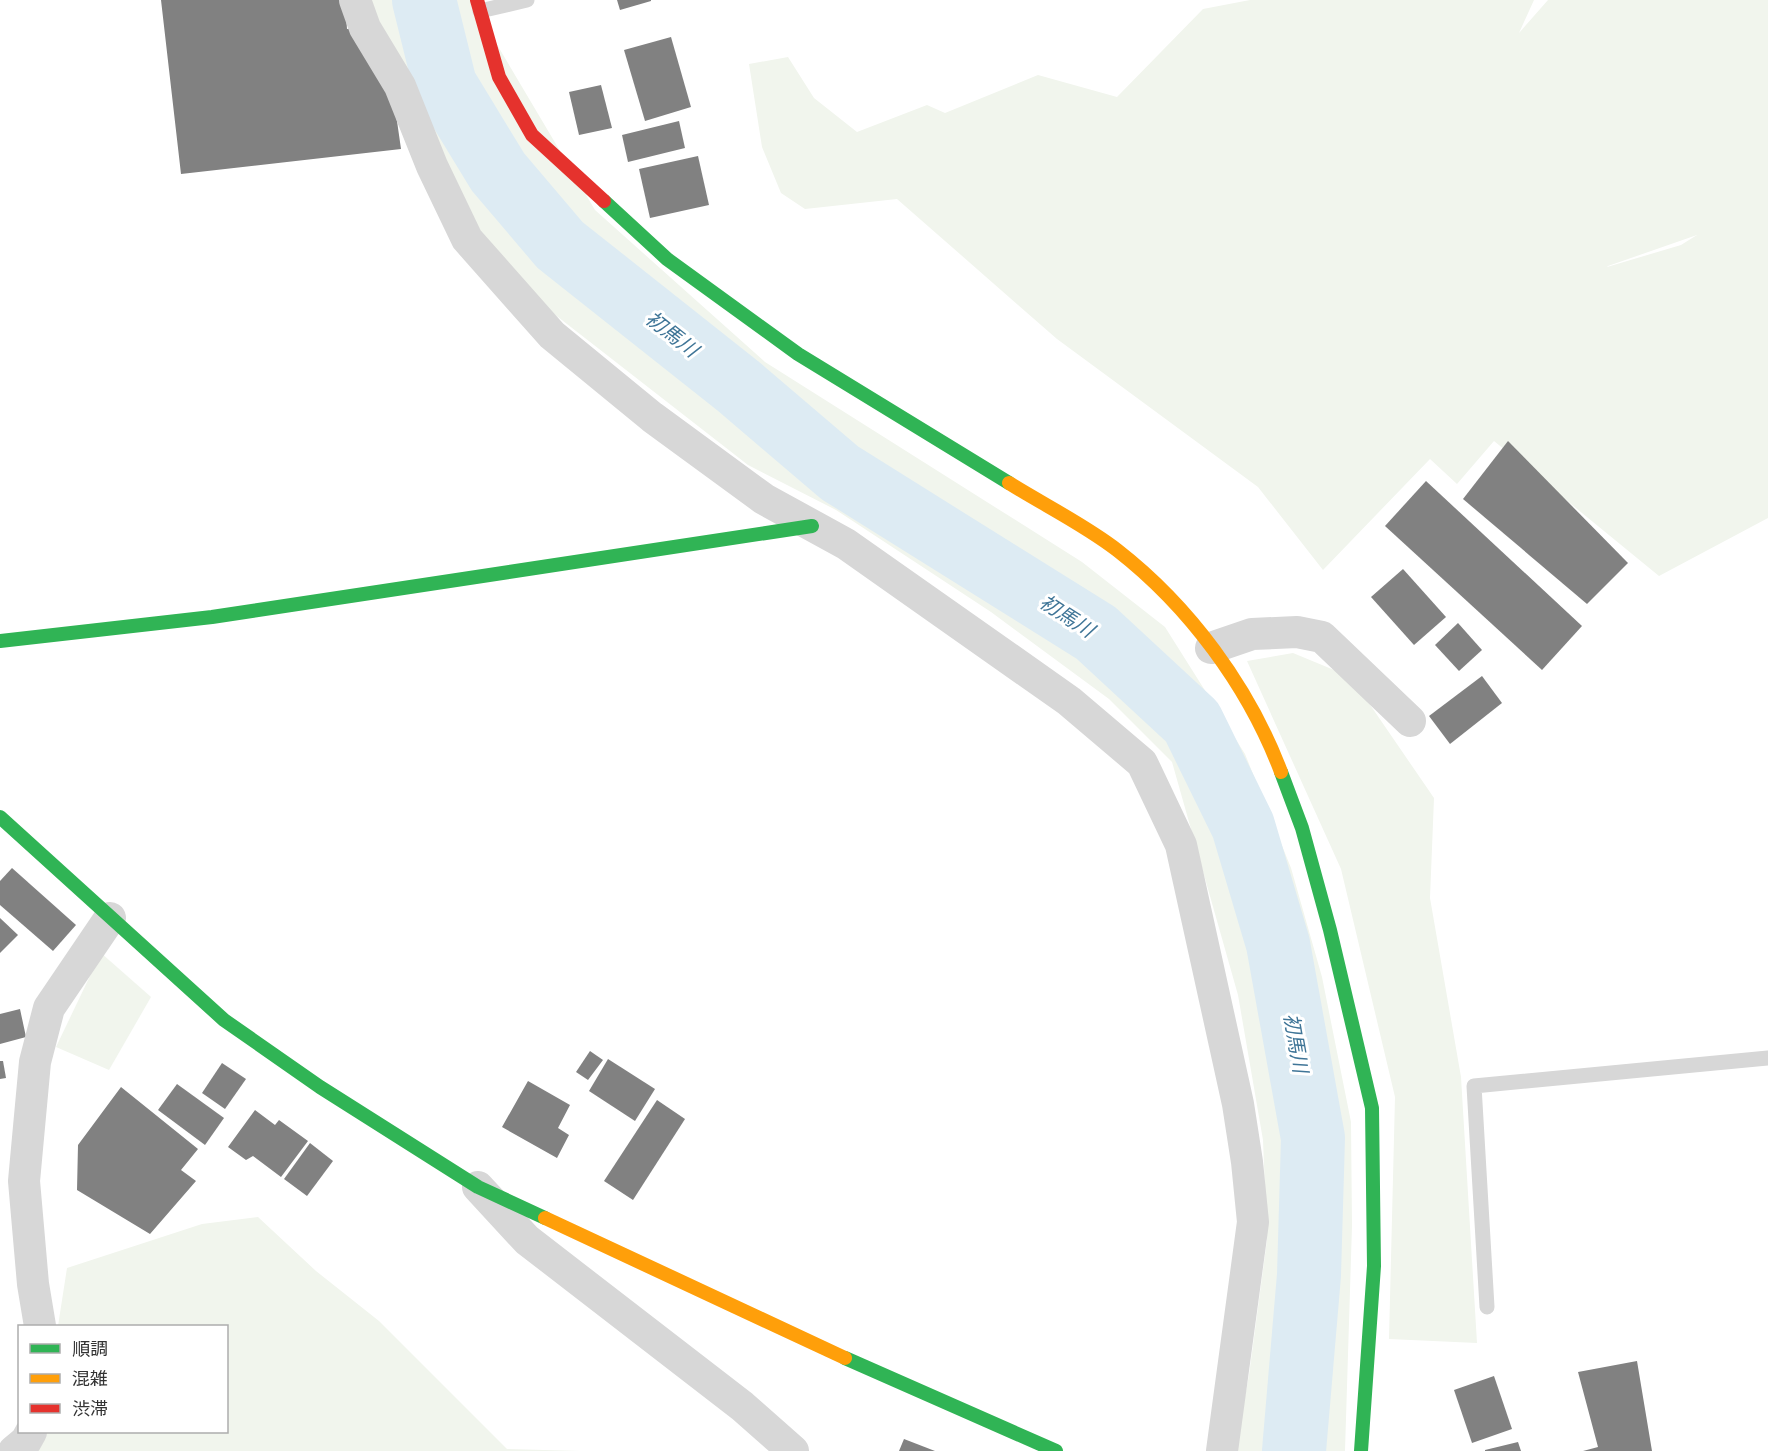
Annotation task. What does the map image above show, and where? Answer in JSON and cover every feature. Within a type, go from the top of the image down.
[{"type":"street","points":[[355,0],[365,28],[400,86],[432,166],[467,239],[552,335],[652,417],[764,499],[846,544],[1069,701],[1142,763],[1181,845],[1238,1104],[1253,1222],[1222,1451]]},
{"type":"street","points":[[478,6],[499,77],[532,135],[667,259],[798,354],[1117,550],[1189,617],[1235,682],[1269,743],[1302,828],[1330,930],[1372,1108],[1374,1266],[1362,1451]]},
{"type":"street","points":[[0,641],[212,617],[812,526]]},
{"type":"street","points":[[1210,648],[1252,634],[1297,632],[1322,637],[1410,721]]},
{"type":"street","points":[[0,817],[224,1020],[320,1087],[478,1187],[932,1398],[1056,1451]]},
{"type":"street","points":[[40,1325],[33,1284],[24,1181],[35,1062],[49,1008],[110,918]]},
{"type":"street","points":[[478,1187],[527,1240],[742,1406],[793,1451]]},
{"type":"street","points":[[14,1451],[26,1442],[30,1433]]},
{"type":"lane","points":[[478,6],[527,0]]},
{"type":"lane","points":[[1486,1307],[1474,1086],[1768,1058]]},
{"type":"shaded area","points":[[358,0],[476,0],[483,21],[595,210],[765,362],[1082,562],[1165,627],[1245,754],[1291,868],[1322,977],[1351,1122],[1352,1226],[1345,1451],[1235,1451],[1249,1375],[1267,1240],[1263,1140],[1238,995],[1172,762],[1109,699],[991,612],[836,510],[748,465],[549,310],[489,251]]},
{"type":"shaded area","points":[[1250,0],[1534,0],[1519,33],[1548,0],[1768,0],[1768,518],[1659,576],[1494,441],[1457,484],[1430,459],[1323,570],[1258,487],[1057,339],[897,199],[805,209],[781,193],[762,147],[749,64],[788,57],[814,98],[857,132],[927,105],[945,113],[1038,75],[1117,97],[1203,9]],"holes":[[[1697,235],[1681,245],[1607,267]]]},
{"type":"shaded area","points":[[1293,653],[1351,677],[1434,798],[1430,898],[1461,1077],[1477,1343],[1389,1339],[1395,1097],[1341,869],[1247,661]]},
{"type":"shaded area","points":[[101,953],[151,997],[109,1070],[56,1047]]},
{"type":"shaded area","points":[[258,1217],[316,1271],[379,1321],[507,1449],[581,1451],[38,1451],[41,1433],[228,1433],[228,1325],[58,1325],[67,1268],[202,1224]]},
{"type":"building","points":[[161,0],[345,0],[347,29],[363,27],[382,57],[401,149],[181,174]]},
{"type":"building","points":[[617,0],[651,0],[651,1],[620,10]]},
{"type":"building","points":[[671,37],[691,107],[645,121],[624,50]]},
{"type":"building","points":[[601,85],[612,128],[579,135],[569,92]]},
{"type":"building","points":[[679,121],[685,148],[628,162],[622,135]]},
{"type":"building","points":[[698,156],[709,205],[650,218],[639,169]]},
{"type":"building","points":[[1508,441],[1628,563],[1587,604],[1463,499]]},
{"type":"building","points":[[1426,481],[1582,626],[1542,670],[1385,526]]},
{"type":"building","points":[[1403,569],[1446,617],[1414,645],[1371,597]]},
{"type":"building","points":[[1458,623],[1482,650],[1459,671],[1435,645]]},
{"type":"building","points":[[1482,676],[1502,703],[1450,744],[1429,716]]},
{"type":"building","points":[[12,868],[76,925],[53,951],[0,905],[0,881]]},
{"type":"building","points":[[0,918],[18,935],[0,953]]},
{"type":"building","points":[[20,1009],[26,1037],[0,1044],[0,1014]]},
{"type":"building","points":[[590,1051],[603,1060],[588,1080],[576,1072]]},
{"type":"building","points":[[608,1059],[655,1089],[635,1121],[589,1091]]},
{"type":"building","points":[[0,1061],[3,1061],[6,1078],[0,1079]]},
{"type":"building","points":[[222,1063],[246,1079],[225,1109],[202,1093]]},
{"type":"building","points":[[528,1081],[570,1105],[558,1128],[569,1135],[557,1158],[502,1127]]},
{"type":"building","points":[[177,1084],[224,1118],[205,1145],[158,1110]]},
{"type":"building","points":[[121,1087],[198,1149],[181,1170],[196,1181],[150,1234],[77,1190],[78,1145]]},
{"type":"building","points":[[657,1100],[685,1119],[633,1200],[604,1181]]},
{"type":"building","points":[[255,1110],[275,1125],[279,1120],[308,1141],[281,1177],[253,1156],[246,1160],[228,1147]]},
{"type":"building","points":[[310,1143],[333,1161],[307,1196],[284,1179]]},
{"type":"building","points":[[1637,1361],[1652,1451],[1583,1451],[1598,1447],[1578,1372]]},
{"type":"building","points":[[1494,1376],[1512,1429],[1472,1443],[1454,1390]]},
{"type":"building","points":[[904,1439],[935,1451],[899,1451]]},
{"type":"building","points":[[1518,1442],[1521,1451],[1485,1451],[1485,1450]]},
{"type":"waterway","name":"初馬川","points":[[424,0],[445,85],[498,172],[560,245],[738,386],[840,473],[1096,633],[1192,722],[1243,826],[1278,944],[1313,1138],[1309,1275],[1294,1451]]},
{"type":"traffic: fast","points":[[604,201],[667,259],[798,354],[1009,483]]},
{"type":"traffic: fast","points":[[0,641],[212,617],[812,526]]},
{"type":"traffic: fast","points":[[1281,772],[1302,828],[1330,930],[1372,1108],[1374,1266],[1361,1451]]},
{"type":"traffic: fast","points":[[0,817],[224,1020],[320,1087],[478,1187],[545,1218]]},
{"type":"traffic: fast","points":[[845,1358],[1056,1451]]},
{"type":"traffic: slow","points":[[1009,483],[1105,541],[1168,596],[1192,622],[1234,679],[1268,740],[1281,772]]},
{"type":"traffic: slow","points":[[545,1218],[845,1358]]},
{"type":"traffic: jam","points":[[477,0],[499,77],[532,135],[604,201]]}]
